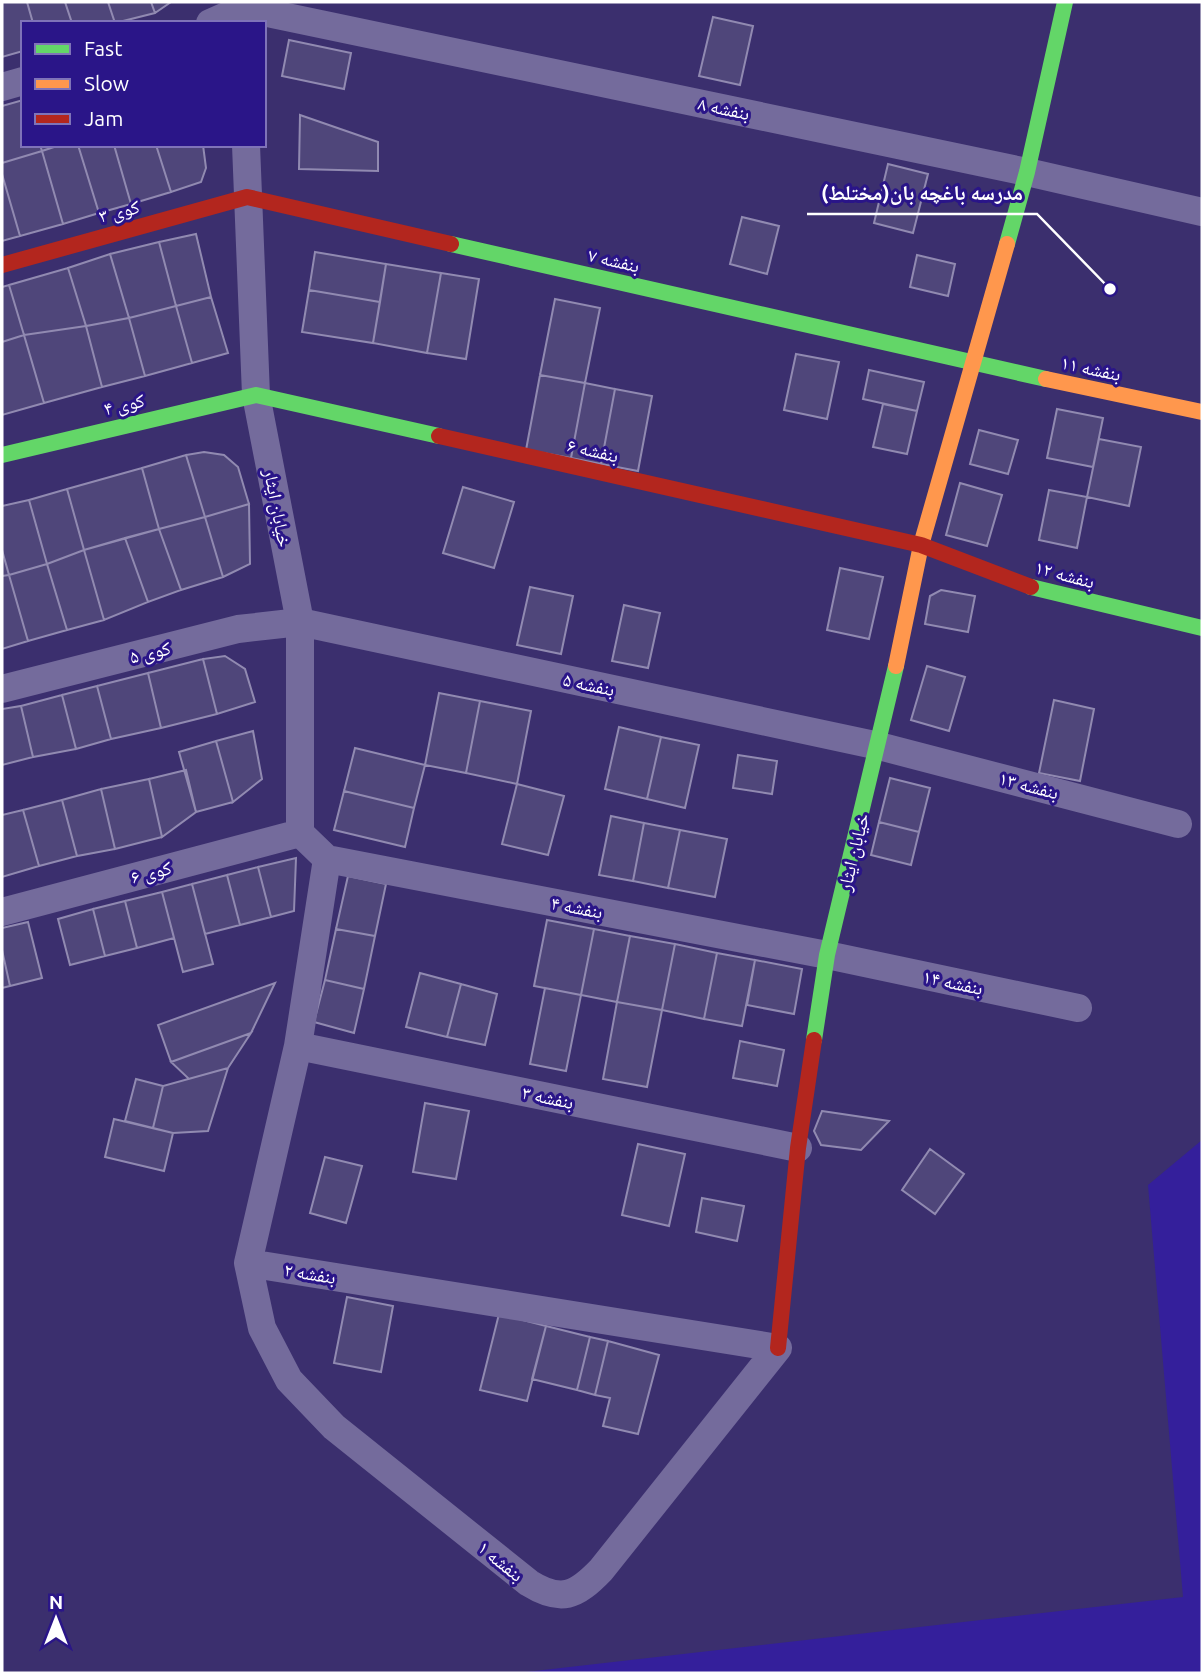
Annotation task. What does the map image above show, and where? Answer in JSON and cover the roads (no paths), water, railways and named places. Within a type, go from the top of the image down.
[{"type":"street","name":"خیابان ایثار","points":[[778,1348],[798,1148],[827,955],[879,746],[920,545],[1027,172],[1065,2]]},
{"type":"street","name":"بنفشه ۸","points":[[244,11],[1027,172],[1202,212]]},
{"type":"street","points":[[216,21],[244,11]]},
{"type":"street","points":[[2,87],[21,82]]},
{"type":"street","name":"خیابان ایثار","points":[[246,147],[256,395],[300,622],[300,833]]},
{"type":"street","name":"کوی ۳","points":[[2,265],[247,197]]},
{"type":"street","name":"بنفشه ۷","points":[[247,197],[972,364]]},
{"type":"street","name":"بنفشه ۱۱","points":[[972,364],[1202,412]]},
{"type":"street","name":"کوی ۴","points":[[2,455],[256,395]]},
{"type":"street","name":"بنفشه ۶","points":[[256,395],[920,545]]},
{"type":"street","name":"بنفشه ۱۲","points":[[920,545],[1045,592],[1202,628]]},
{"type":"street","name":"کوی ۵","points":[[2,690],[238,629],[300,622]]},
{"type":"street","name":"بنفشه ۵","points":[[300,622],[879,746]]},
{"type":"street","name":"بنفشه ۱۳","points":[[879,746],[1178,824]]},
{"type":"street","points":[[248,1263],[298,1046],[327,859],[300,833]]},
{"type":"street","name":"کوی ۶","points":[[2,912],[300,833]]},
{"type":"street","name":"بنفشه ۴","points":[[327,859],[827,955]]},
{"type":"street","name":"بنفشه ۱۴","points":[[827,955],[1078,1008]]},
{"type":"street","name":"بنفشه ۳","points":[[298,1046],[798,1148]]},
{"type":"street","name":"بنفشه ۲","points":[[248,1263],[778,1348]]},
{"type":"street","name":"بنفشه ۱","points":[[248,1263],[262,1328],[289,1380],[334,1427],[529,1583],[558,1596],[573,1592],[601,1570],[778,1348]]},
{"type":"place","name":"مدرسه باغچه بان(مختلط)","points":[[1110,289]]}]
